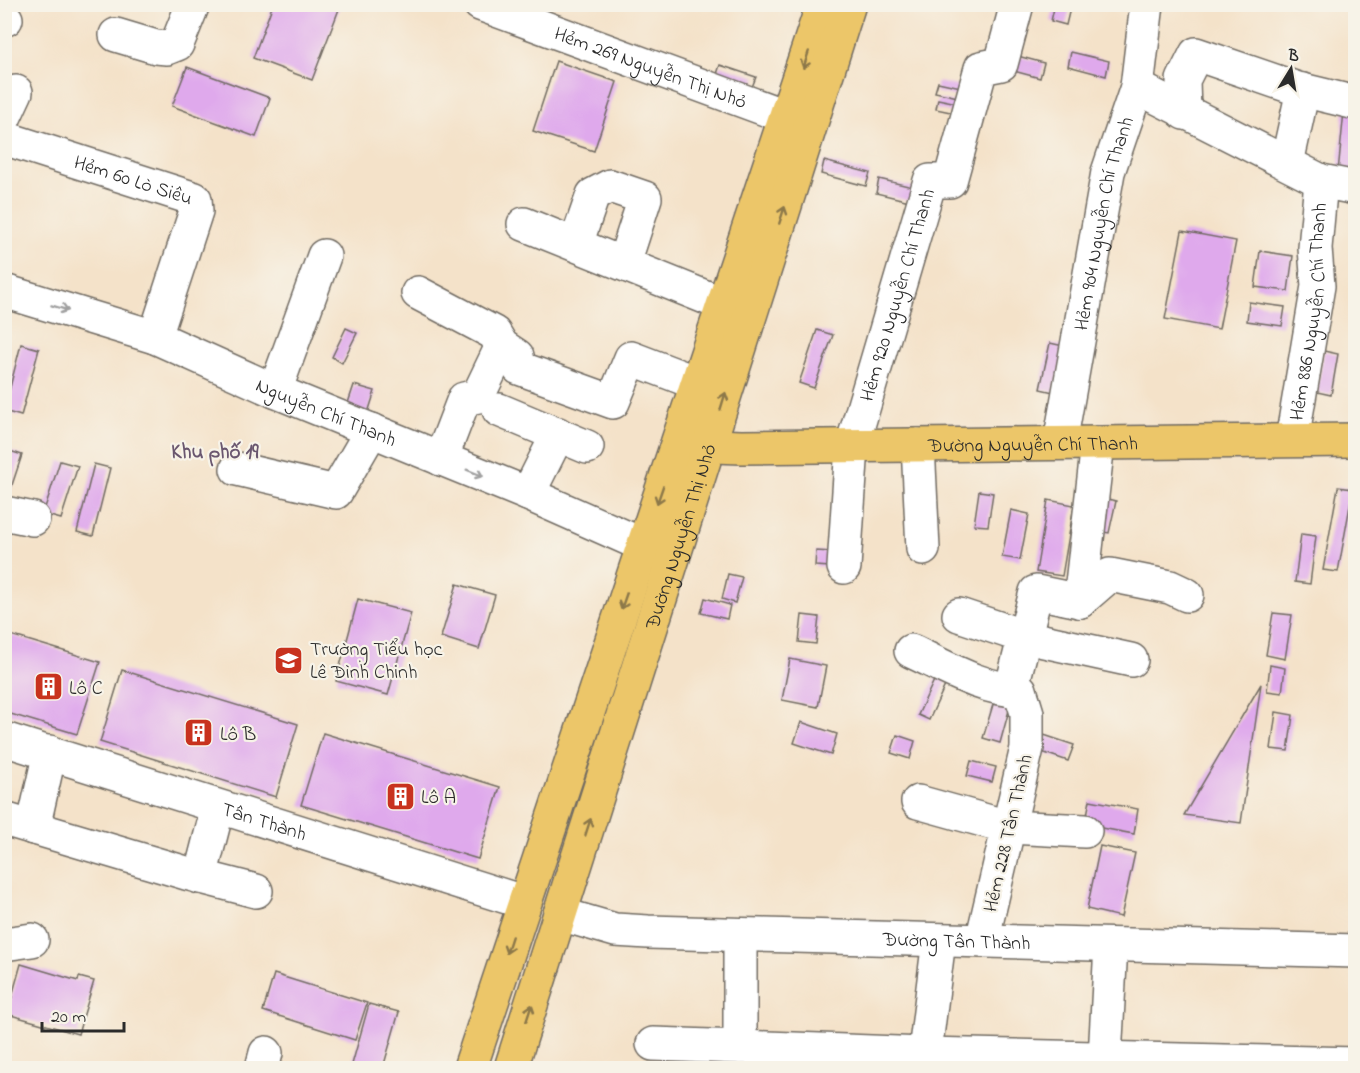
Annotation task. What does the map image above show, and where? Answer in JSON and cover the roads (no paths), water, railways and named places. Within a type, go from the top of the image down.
[{"type":"main road","name":"Đường Nguyễn Thị Nhỏ","points":[[511,1068],[673,559],[694,445],[699,384],[823,4]]},
{"type":"main road","name":"Đường Nguyễn Thị Nhỏ","points":[[470,1068],[523,902],[643,545],[694,445],[849,4]]},
{"type":"main road","name":"Đường Nguyễn Chí Thanh","points":[[694,445],[852,446],[1356,440]]},
{"type":"main road","points":[[643,545],[673,559]]},
{"type":"main road","points":[[523,902],[560,914]]},
{"type":"street","points":[[116,35],[156,47],[167,48],[177,44],[193,4]]},
{"type":"street","name":"Hẻm 269 Nguyễn Thị Nhỏ","points":[[480,4],[787,117]]},
{"type":"street","name":"Hẻm 920 Nguyễn Chí Thanh","points":[[852,446],[930,181],[950,181],[981,68],[1001,64],[1017,4]]},
{"type":"street","name":"Hẻm 904 Nguyễn Chí Thanh","points":[[1060,443],[1108,172],[1137,87],[1148,4]]},
{"type":"street","points":[[1184,113],[1183,80],[1196,54],[1303,90],[1356,103]]},
{"type":"street","points":[[1137,87],[1184,113],[1190,112],[1321,181],[1356,188]]},
{"type":"street","points":[[1287,162],[1303,90]]},
{"type":"street","name":"Hẻm 60 Lò Siêu","points":[[4,138],[195,199],[196,211],[155,337]]},
{"type":"street","name":"Hẻm 886 Nguyễn Chí Thanh","points":[[1292,440],[1318,286],[1315,248],[1321,181]]},
{"type":"street","points":[[576,244],[593,195],[610,186],[645,198],[624,263]]},
{"type":"street","points":[[524,224],[725,305]]},
{"type":"street","points":[[274,391],[324,256]]},
{"type":"street","name":"Nguyễn Chí Thanh","points":[[4,291],[155,337],[274,391],[528,494],[643,545]]},
{"type":"street","points":[[418,293],[494,333],[502,346],[517,356],[519,368],[613,402],[631,358],[699,384]]},
{"type":"street","points":[[441,459],[464,399],[477,396],[502,346]]},
{"type":"street","points":[[499,410],[572,440],[528,494]]},
{"type":"street","points":[[237,469],[336,492],[372,430]]},
{"type":"street","points":[[1080,601],[1098,443]]},
{"type":"street","points":[[918,445],[923,549]]},
{"type":"street","points":[[844,567],[852,446]]},
{"type":"street","points":[[1080,601],[1110,575],[1170,586],[1187,594]]},
{"type":"street","points":[[911,651],[972,678],[1016,690],[1036,592],[1080,601]]},
{"type":"street","points":[[959,615],[1025,637],[1131,660]]},
{"type":"street","name":"Hẻm 228 Tân Thành","points":[[982,941],[1027,748],[1027,713],[1016,690]]},
{"type":"street","name":"Tân Thành","points":[[4,739],[523,902]]},
{"type":"street","points":[[50,752],[19,824],[256,891]]},
{"type":"street","points":[[918,802],[1008,827],[1085,831]]},
{"type":"street","points":[[200,877],[218,807]]},
{"type":"street","name":"Đường Tân Thành","points":[[560,914],[623,931],[1356,951]]},
{"type":"street","points":[[740,935],[740,1047]]},
{"type":"street","points":[[923,1061],[939,940]]},
{"type":"street","points":[[1105,1058],[1111,945]]},
{"type":"street","points":[[653,1044],[740,1047],[923,1061],[1105,1058],[1356,1064]]},
{"type":"place","name":"Trường Tiểu học Lê Đình Chinh","points":[[289,660]]},
{"type":"place","name":"Lô C","points":[[48,687]]},
{"type":"place","name":"Lô B","points":[[199,733]]},
{"type":"place","name":"Lô A","points":[[400,796]]},
{"type":"district","name":"Khu phố 19","points":[[215,451]]}]
